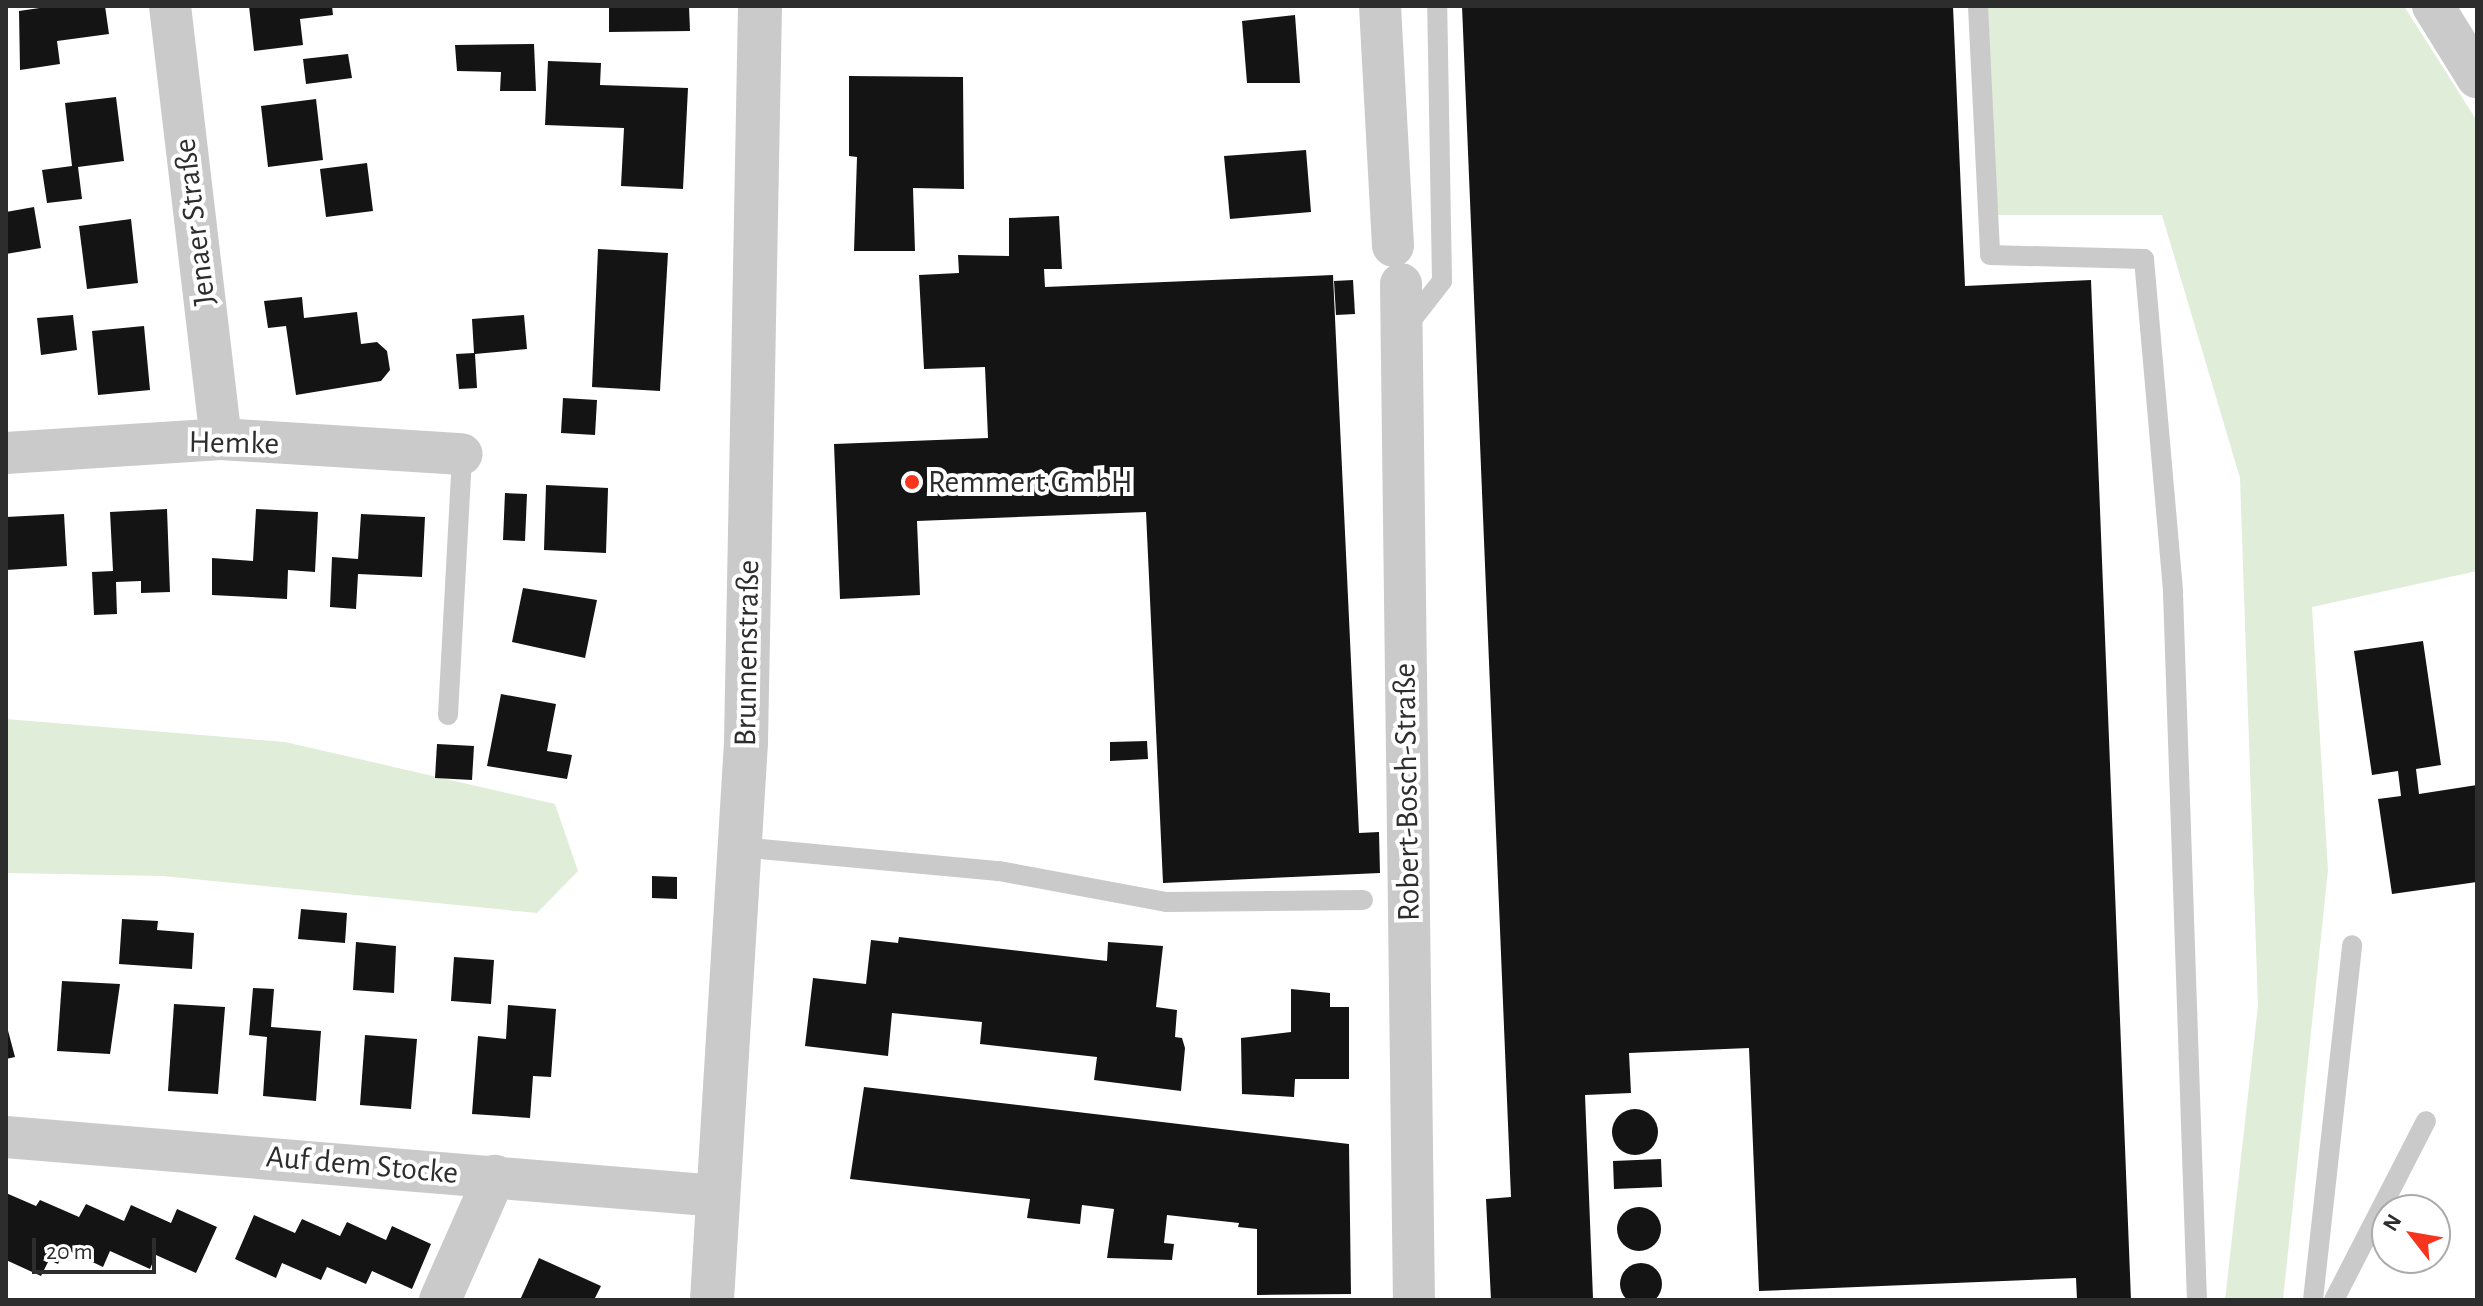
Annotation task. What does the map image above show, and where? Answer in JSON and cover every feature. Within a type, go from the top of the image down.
[{"type":"street","name":"Jenaer Straße","points":[[170,6],[221,439]]},
{"type":"street","name":"Brunnenstraße","points":[[712,1300],[739,847],[756,394],[760,6]]},
{"type":"street","name":"Robert-Bosch-Straße","points":[[1380,6],[1401,334],[1414,1300]]},
{"type":"street","points":[[2433,6],[2477,77]]},
{"type":"street","name":"Hemke","points":[[6,453],[221,439],[462,454]]},
{"type":"street","name":"Auf dem Stocke","points":[[6,1137],[717,1196]]},
{"type":"street","points":[[440,1300],[495,1176]]},
{"type":"lane","points":[[1401,334],[1442,281],[1437,6]]},
{"type":"lane","points":[[1978,6],[1990,255],[2144,259],[2173,593],[2197,1300]]},
{"type":"lane","points":[[448,715],[462,454]]},
{"type":"lane","points":[[739,847],[999,871],[1166,902],[1363,900]]},
{"type":"lane","points":[[2313,1300],[2352,945]]},
{"type":"lane","points":[[2334,1300],[2426,1121]]},
{"type":"green space","points":[[1986,6],[2404,6],[2477,121],[2477,571],[2312,607],[2328,870],[2283,1300],[2225,1300],[2258,1006],[2240,478],[2162,215],[1995,215]]},
{"type":"green space","points":[[6,719],[285,742],[555,804],[578,871],[537,913],[163,876],[6,873]]},
{"type":"building","points":[[53,6],[105,6],[109,34],[57,41],[60,64],[20,70],[19,11]]},
{"type":"building","points":[[249,6],[332,6],[333,15],[300,19],[303,45],[254,51]]},
{"type":"building","points":[[609,6],[689,6],[690,31],[609,32]]},
{"type":"building","points":[[1462,6],[1953,6],[1965,286],[2091,280],[2131,1300],[2077,1300],[2076,1278],[1759,1291],[1749,1048],[1629,1053],[1631,1093],[1585,1095],[1593,1298],[1491,1300],[1486,1199],[1511,1197]]},
{"type":"building","points":[[1295,15],[1300,83],[1247,83],[1242,21]]},
{"type":"building","points":[[534,44],[536,91],[500,91],[501,72],[457,71],[455,45]]},
{"type":"building","points":[[348,54],[352,78],[306,84],[303,59]]},
{"type":"building","points":[[548,61],[601,63],[600,85],[688,88],[683,189],[621,186],[624,128],[545,125]]},
{"type":"building","points":[[849,76],[963,77],[964,189],[913,188],[915,251],[854,251],[857,157],[849,156]]},
{"type":"building","points":[[116,97],[124,161],[78,167],[82,199],[47,203],[42,170],[72,166],[65,103]]},
{"type":"building","points":[[316,99],[323,160],[268,167],[261,106]]},
{"type":"building","points":[[1306,150],[1311,212],[1230,219],[1224,156]]},
{"type":"building","points":[[367,163],[373,211],[326,217],[320,169]]},
{"type":"building","points":[[34,207],[41,248],[6,254],[6,212]]},
{"type":"building","points":[[1059,216],[1062,269],[1044,269],[1045,287],[1333,275],[1359,833],[1379,832],[1380,873],[1163,883],[1146,512],[917,521],[920,595],[840,599],[834,444],[988,438],[985,367],[924,369],[919,275],[959,273],[958,255],[1009,256],[1009,218]]},
{"type":"building","points":[[131,219],[138,283],[87,289],[79,226]]},
{"type":"building","points":[[598,249],[668,253],[660,391],[592,387]]},
{"type":"building","points":[[1353,280],[1355,314],[1336,315],[1334,281]]},
{"type":"building","points":[[302,297],[304,318],[357,312],[361,344],[377,342],[387,351],[390,370],[381,381],[296,395],[286,326],[268,328],[264,301]]},
{"type":"building","points":[[73,315],[77,350],[41,355],[37,318]]},
{"type":"building","points":[[524,315],[527,349],[475,354],[477,388],[459,389],[456,354],[474,353],[472,319]]},
{"type":"building","points":[[144,326],[150,390],[98,395],[92,331]]},
{"type":"building","points":[[563,398],[597,400],[595,435],[561,433]]},
{"type":"building","points":[[546,485],[608,488],[606,553],[544,550]]},
{"type":"building","points":[[505,493],[527,494],[525,541],[503,540]]},
{"type":"building","points":[[167,509],[170,592],[141,593],[141,581],[116,582],[117,614],[94,615],[92,572],[113,571],[110,512]]},
{"type":"building","points":[[256,509],[318,512],[315,572],[288,570],[287,599],[212,595],[212,558],[253,561]]},
{"type":"building","points":[[64,514],[67,566],[6,570],[6,517]]},
{"type":"building","points":[[361,514],[425,517],[422,577],[358,574],[356,609],[330,607],[332,557],[358,559]]},
{"type":"building","points":[[523,588],[597,600],[585,658],[512,642]]},
{"type":"building","points":[[2423,641],[2441,765],[2416,769],[2419,794],[2477,785],[2477,882],[2392,894],[2378,799],[2401,796],[2398,771],[2372,775],[2354,651]]},
{"type":"building","points":[[501,694],[556,704],[547,751],[572,755],[567,779],[487,766]]},
{"type":"building","points":[[1147,741],[1148,759],[1110,761],[1110,742]]},
{"type":"building","points":[[437,744],[474,746],[472,780],[435,778]]},
{"type":"building","points":[[652,876],[677,877],[677,899],[652,898]]},
{"type":"building","points":[[301,909],[347,913],[345,943],[298,939]]},
{"type":"building","points":[[122,919],[158,921],[157,930],[194,933],[192,969],[119,964]]},
{"type":"building","points":[[899,937],[1107,961],[1108,942],[1163,946],[1156,1007],[1177,1010],[1175,1037],[1182,1038],[1185,1048],[1181,1091],[1094,1080],[1097,1057],[980,1044],[982,1022],[892,1013],[888,1056],[805,1046],[813,978],[866,984],[871,940],[898,943]]},
{"type":"building","points":[[356,942],[396,946],[394,993],[353,990]]},
{"type":"building","points":[[454,957],[494,960],[491,1004],[451,1001]]},
{"type":"building","points":[[62,981],[120,984],[110,1054],[57,1051]]},
{"type":"building","points":[[253,988],[274,989],[271,1027],[321,1031],[316,1101],[263,1096],[267,1037],[249,1035]]},
{"type":"building","points":[[1291,989],[1330,993],[1330,1007],[1349,1007],[1349,1079],[1295,1079],[1294,1097],[1242,1094],[1241,1038],[1291,1032]]},
{"type":"building","points":[[174,1004],[225,1007],[218,1094],[168,1091]]},
{"type":"building","points":[[508,1005],[556,1009],[551,1077],[533,1076],[530,1118],[472,1114],[478,1036],[506,1039]]},
{"type":"building","points":[[6,1023],[15,1057],[6,1059]]},
{"type":"building","points":[[365,1035],[417,1039],[411,1109],[360,1105]]},
{"type":"building","points":[[864,1087],[1349,1144],[1351,1294],[1257,1295],[1257,1229],[1238,1227],[1239,1223],[1167,1215],[1164,1243],[1174,1244],[1172,1260],[1107,1258],[1114,1209],[1082,1205],[1080,1224],[1027,1218],[1030,1199],[850,1179]]},
{"type":"building","points":[[1635,1109],[1651,1116],[1658,1132],[1651,1148],[1635,1155],[1619,1148],[1612,1132],[1619,1116]]},
{"type":"building","points":[[1661,1159],[1662,1187],[1614,1189],[1613,1161]]},
{"type":"building","points":[[6,1193],[36,1206],[40,1200],[79,1217],[86,1204],[124,1221],[131,1205],[171,1223],[177,1209],[217,1227],[196,1273],[156,1255],[150,1269],[110,1251],[103,1267],[65,1249],[58,1264],[49,1260],[41,1276],[6,1260]]},
{"type":"building","points":[[1639,1207],[1655,1213],[1661,1229],[1655,1245],[1639,1251],[1623,1245],[1617,1229],[1623,1213]]},
{"type":"building","points":[[254,1215],[295,1233],[302,1219],[340,1236],[347,1222],[386,1240],[392,1226],[431,1244],[412,1289],[372,1271],[366,1284],[327,1267],[321,1280],[282,1263],[276,1278],[235,1259]]},
{"type":"building","points":[[539,1258],[601,1286],[594,1300],[520,1300]]},
{"type":"building","points":[[1641,1263],[1656,1269],[1662,1284],[1656,1299],[1641,1305],[1626,1299],[1620,1284],[1626,1269]]},
{"type":"place","name":"Remmert GmbH","points":[[912,482]]}]
